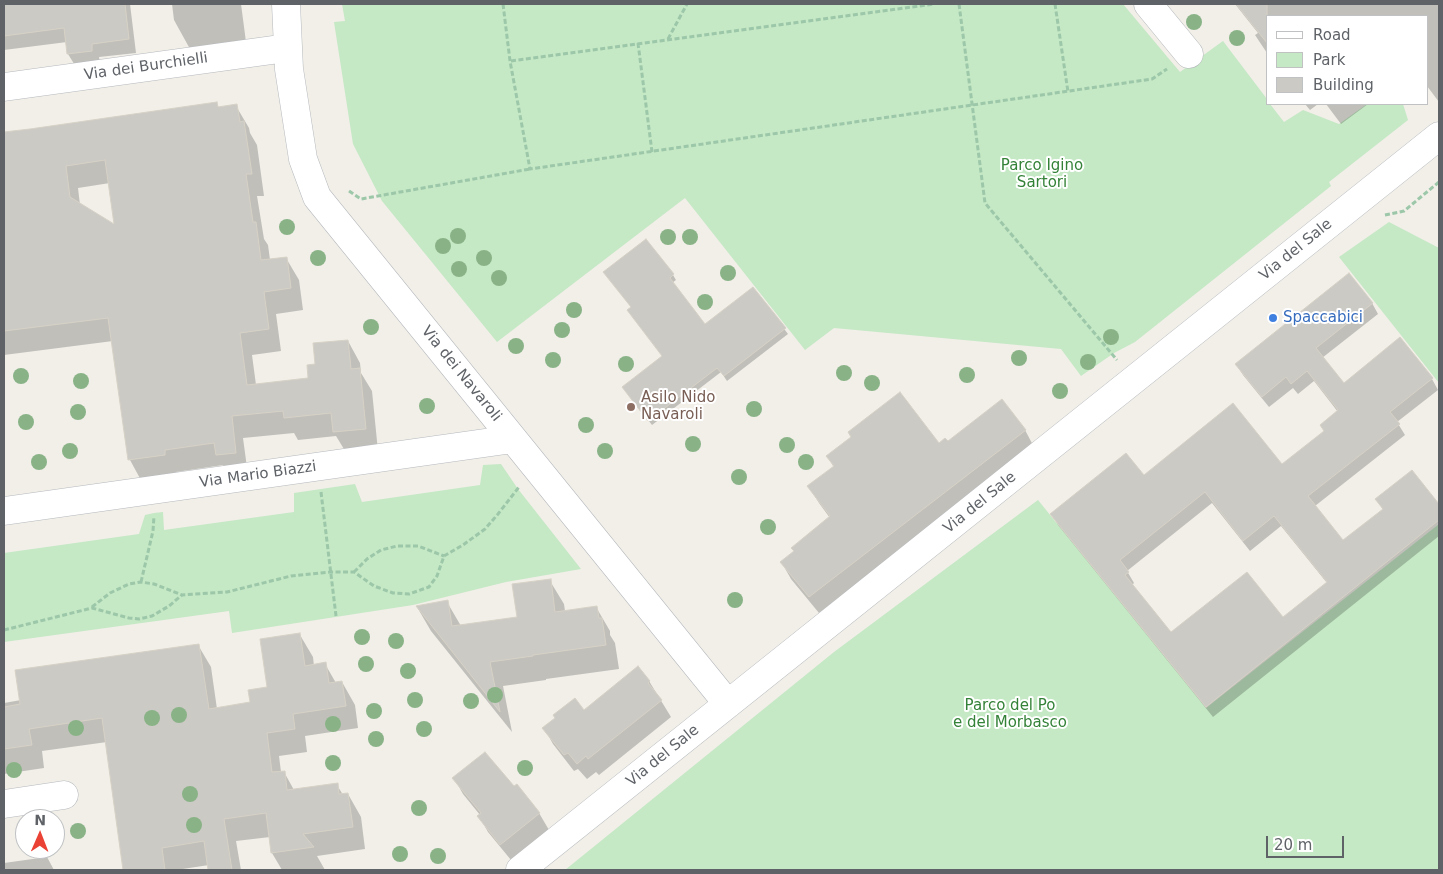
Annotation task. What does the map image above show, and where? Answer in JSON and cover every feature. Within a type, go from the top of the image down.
[{"type":"street","name":"Via dei Navaroli","points":[[286,4],[289,70],[303,159],[317,196],[728,704]]},
{"type":"street","points":[[1148,4],[1189,54]]},
{"type":"street","name":"Via dei Burchielli","points":[[4,87],[287,48]]},
{"type":"street","name":"Via del Sale","points":[[520,870],[1439,136]]},
{"type":"street","name":"Via Mario Biazzi","points":[[4,511],[317,467],[519,446]]},
{"type":"street","points":[[4,804],[64,795]]},
{"type":"path","points":[[503,4],[510,61],[530,169]]},
{"type":"path","points":[[667,40],[687,4]]},
{"type":"path","points":[[510,61],[934,4]]},
{"type":"path","points":[[959,4],[985,203],[1134,380]]},
{"type":"path","points":[[1056,4],[1068,92]]},
{"type":"path","points":[[638,43],[652,152]]},
{"type":"path","points":[[346,190],[361,200],[530,169],[1152,79],[1189,54]]},
{"type":"path","points":[[1377,217],[1404,211],[1439,182]]},
{"type":"path","points":[[4,630],[92,608],[110,593],[129,584],[141,582],[182,595],[227,592],[291,576],[330,572],[354,572],[374,586],[393,593],[409,594],[429,587],[437,576],[444,556],[485,529],[518,489],[519,446]]},
{"type":"path","points":[[317,467],[336,616]]},
{"type":"path","points":[[141,582],[153,531],[154,513],[151,490]]},
{"type":"path","points":[[354,572],[381,550],[396,546],[418,546],[444,556]]},
{"type":"path","points":[[92,608],[139,619],[152,616],[169,606],[182,595]]},
{"type":"green space","name":"Parco Igino Sartori","points":[[342,4],[1123,4],[1180,72],[1223,41],[1266,98],[1266,105],[1271,105],[1284,122],[1303,110],[1339,124],[1366,105],[1403,105],[1408,120],[1329,182],[1331,186],[1135,342],[1114,353],[1081,376],[1061,349],[834,328],[805,350],[685,198],[497,342],[382,201],[353,144],[334,22],[345,21]]},
{"type":"green space","points":[[1389,222],[1439,248],[1439,383],[1339,257]]},
{"type":"green space","points":[[501,464],[518,489],[581,569],[506,582],[413,605],[232,633],[229,611],[4,642],[4,553],[139,534],[145,515],[154,513],[163,512],[164,530],[294,512],[294,493],[355,484],[362,502],[480,485],[483,465]]},
{"type":"green space","name":"Parco del Po e del Morbasco","points":[[1038,500],[1206,708],[1439,524],[1439,870],[565,870],[834,652]]},
{"type":"building","points":[[4,4],[125,4],[129,39],[92,44],[92,51],[67,54],[64,28],[4,36]]},
{"type":"building","points":[[1236,4],[1267,4],[1266,42]]},
{"type":"building","points":[[217,102],[218,107],[237,104],[240,122],[244,121],[252,174],[246,174],[253,222],[256,222],[261,260],[287,257],[291,288],[264,292],[269,329],[240,333],[247,385],[308,378],[307,365],[315,364],[313,343],[348,340],[351,369],[360,368],[366,429],[333,432],[331,413],[284,418],[283,411],[232,416],[236,453],[216,455],[214,443],[165,450],[165,455],[128,460],[108,318],[4,331],[4,132]],"holes":[[[105,160],[114,224],[70,197],[66,166]]]},
{"type":"building","points":[[646,239],[674,274],[670,278],[705,324],[753,287],[786,328],[724,376],[717,368],[648,421],[622,387],[662,356],[627,310],[631,307],[603,272]]},
{"type":"building","points":[[1349,273],[1373,303],[1316,348],[1344,383],[1400,337],[1433,378],[1390,412],[1400,424],[1308,496],[1343,540],[1383,509],[1375,499],[1412,470],[1439,504],[1439,520],[1206,707],[1050,514],[1126,453],[1144,475],[1233,403],[1282,464],[1324,431],[1320,425],[1338,410],[1307,371],[1291,384],[1286,377],[1262,397],[1235,364]],"holes":[[[1205,492],[1243,541],[1274,516],[1327,582],[1283,617],[1247,572],[1171,632],[1125,575],[1129,572],[1120,560]]]},
{"type":"building","points":[[900,392],[939,443],[945,438],[948,441],[1002,399],[1026,430],[809,597],[780,562],[794,551],[791,548],[830,516],[807,486],[834,466],[826,456],[851,437],[848,432]]},
{"type":"building","points":[[551,579],[555,612],[597,606],[599,618],[602,618],[606,645],[490,662],[500,712],[416,606],[448,600],[452,626],[517,617],[512,584]]},
{"type":"building","points":[[300,633],[305,666],[326,662],[329,683],[342,681],[346,706],[293,714],[295,729],[267,733],[272,772],[285,771],[287,790],[338,783],[339,794],[348,793],[353,827],[303,834],[314,847],[271,853],[266,813],[224,819],[232,870],[208,870],[204,841],[162,848],[165,870],[123,870],[102,718],[29,729],[32,745],[4,749],[4,707],[20,704],[15,670],[199,644],[209,709],[250,702],[248,690],[267,687],[260,639]]},
{"type":"building","points":[[638,666],[650,681],[648,683],[662,700],[588,759],[586,756],[577,764],[568,753],[564,755],[542,728],[555,718],[553,715],[575,698],[584,710]]},
{"type":"building","points":[[485,752],[514,786],[517,784],[540,813],[500,845],[477,816],[481,813],[452,778]]},
{"type":"place","name":"Spaccabici","points":[[1273,318]]},
{"type":"place","name":"Asilo Nido Navaroli","points":[[631,407]]}]
